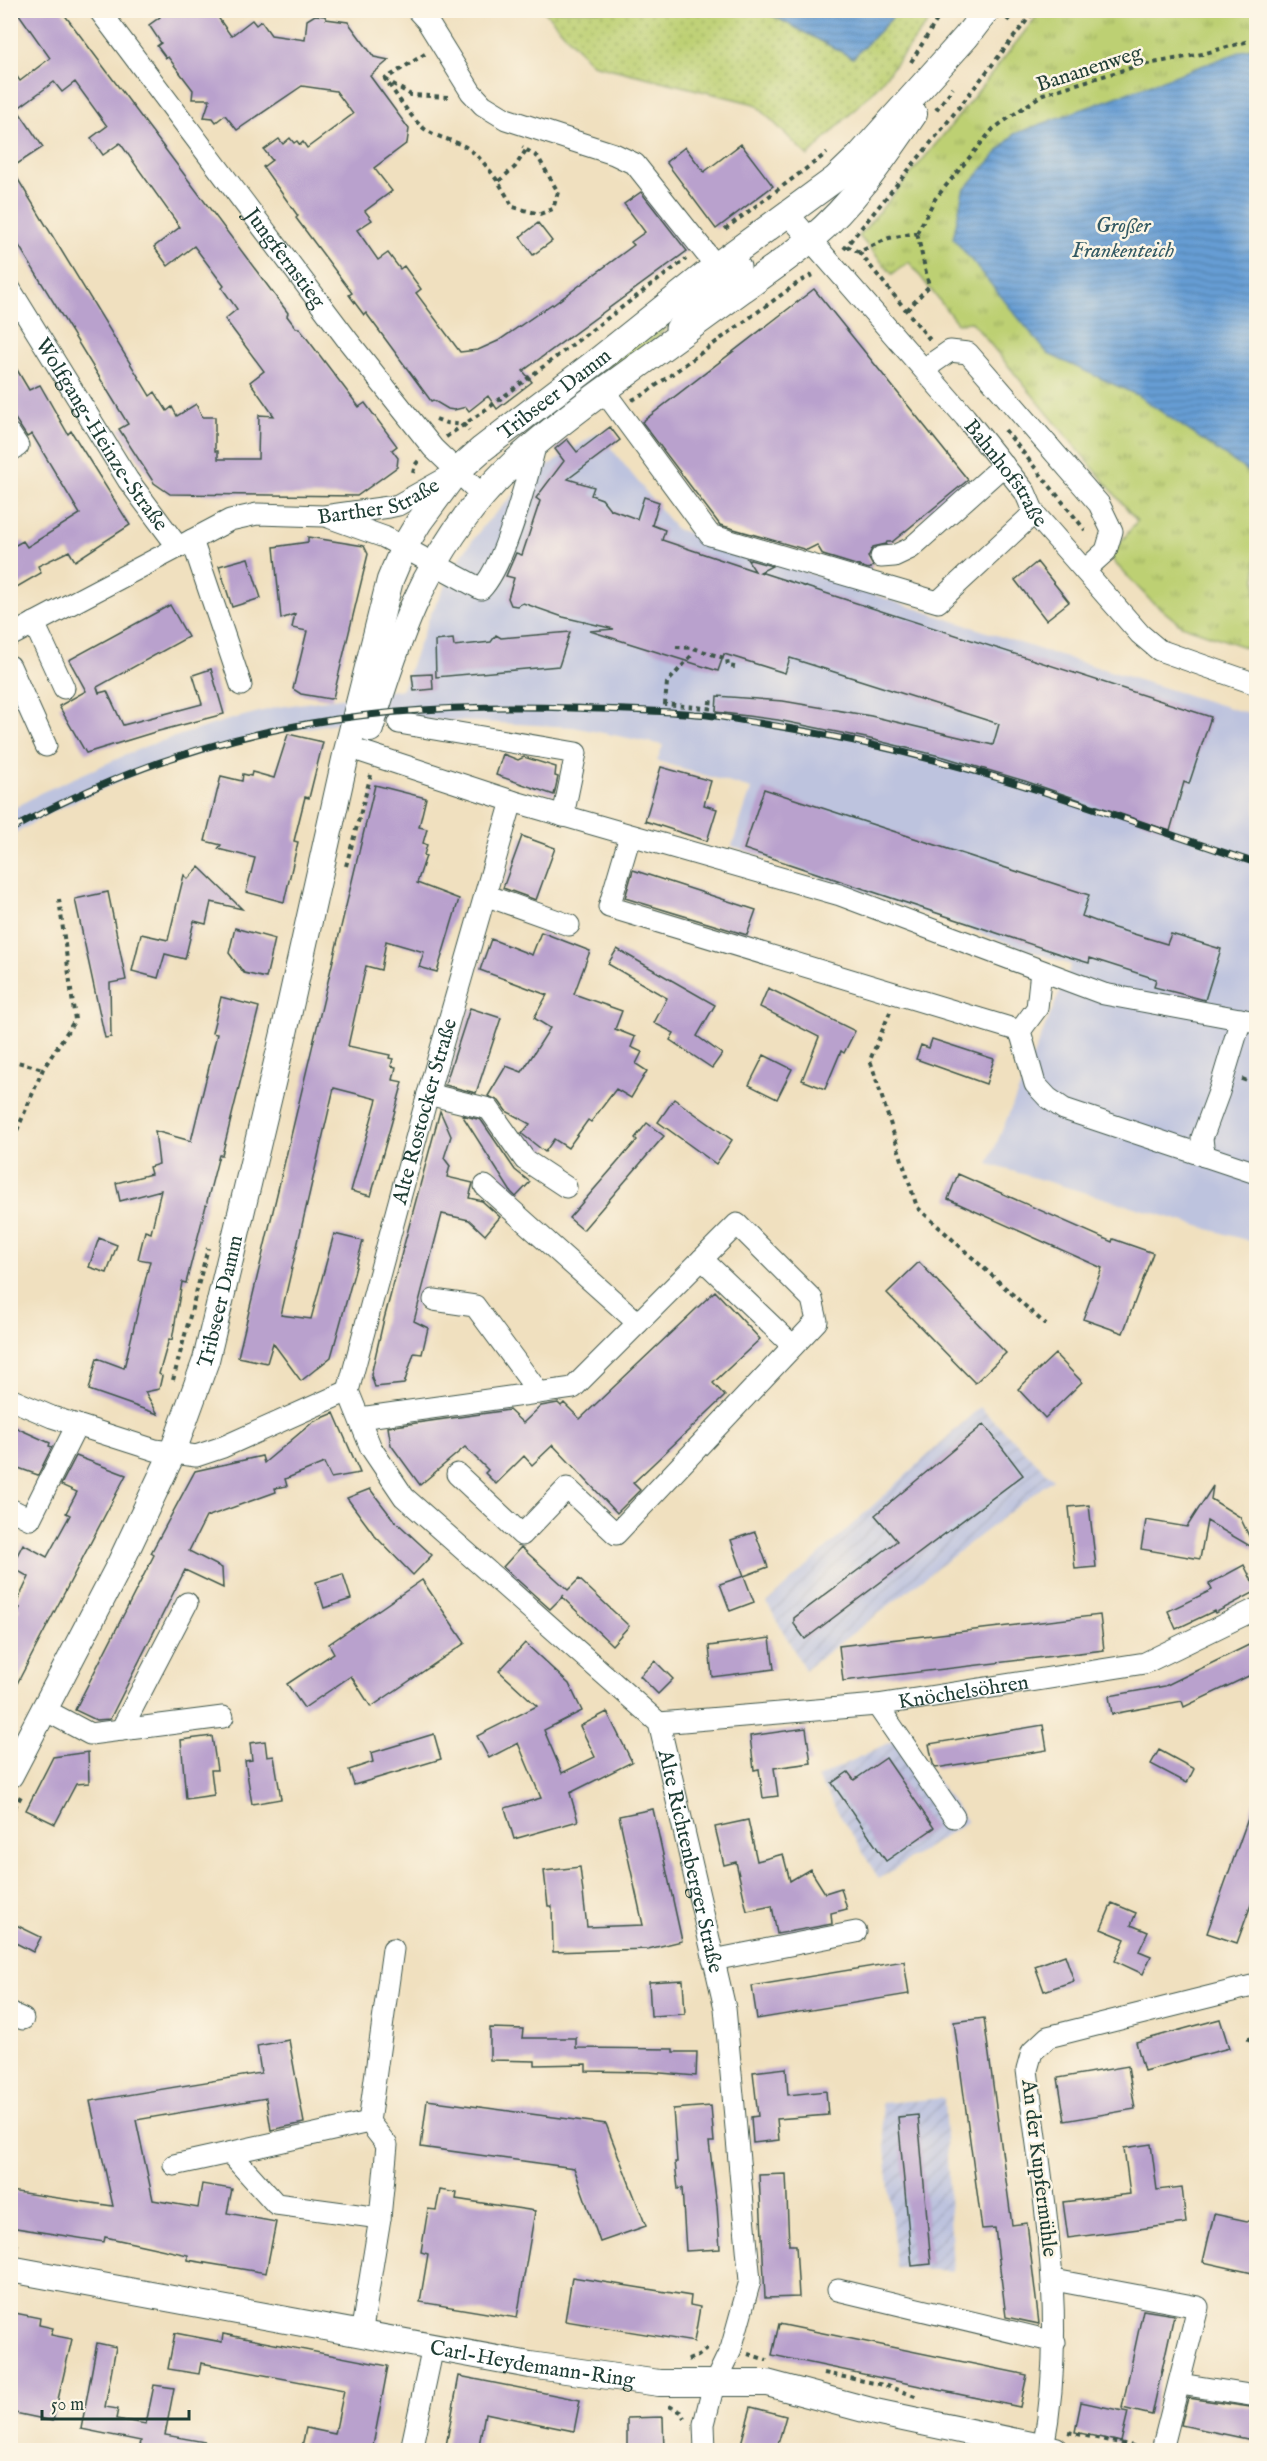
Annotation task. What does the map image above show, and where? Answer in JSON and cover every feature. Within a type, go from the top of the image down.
[{"type":"main road","name":"Tribseer Damm","points":[[322,866],[363,752],[394,649],[408,615],[441,569],[460,525],[483,496],[536,444],[610,399],[652,356],[811,240],[848,202],[891,148],[966,37],[987,10]]},
{"type":"main road","name":"Tribseer Damm","points":[[10,1775],[119,1566],[174,1453],[206,1360],[390,580],[404,548],[419,522],[456,472],[482,449],[601,358],[708,256],[788,214],[835,179],[861,154],[966,37]]},
{"type":"main road","name":"Carl-Heydemann-Ring","points":[[10,2269],[530,2365],[659,2383],[767,2383],[875,2412],[1049,2449]]},
{"type":"street","name":"Jungfernstieg","points":[[99,10],[349,342],[433,448],[483,496]]},
{"type":"street","points":[[417,10],[427,21],[471,92],[483,105],[498,114],[549,134],[614,154],[635,164],[708,256],[737,265],[740,270],[702,301],[652,356]]},
{"type":"street","name":"Bahnhofstraße","points":[[788,214],[924,369],[1026,492],[1034,513],[1140,634],[1159,650],[1257,684]]},
{"type":"street","name":"Wolfgang-Heinze-Straße","points":[[10,289],[175,553],[241,684]]},
{"type":"street","points":[[924,369],[950,351],[968,353],[1100,504],[1112,531],[1106,551],[1085,570]]},
{"type":"street","points":[[610,399],[710,535],[938,602],[1034,513]]},
{"type":"street","points":[[10,434],[18,446],[10,451]]},
{"type":"street","name":"Tribseer Damm","points":[[441,569],[481,589],[490,580],[521,498],[536,444]]},
{"type":"street","points":[[881,557],[894,556],[911,548],[1004,465]]},
{"type":"street","name":"Barther Straße","points":[[324,516],[398,505],[456,472]]},
{"type":"street","points":[[10,636],[175,553],[230,520],[257,514],[324,516]]},
{"type":"street","name":"Barther Straße","points":[[324,516],[384,537],[441,569]]},
{"type":"street","points":[[34,623],[64,688]]},
{"type":"street","points":[[10,666],[46,746]]},
{"type":"street","points":[[399,723],[576,753],[563,816]]},
{"type":"street","points":[[363,752],[512,801],[840,895],[1104,994],[1249,1020],[1202,1138],[1204,1156]]},
{"type":"street","name":"Alte Rostocker Straße","points":[[348,1391],[428,1094],[512,801]]},
{"type":"street","points":[[630,836],[609,907],[1020,1031]]},
{"type":"street","points":[[485,895],[569,925]]},
{"type":"street","points":[[1020,1031],[1037,1008],[1041,970]]},
{"type":"street","points":[[1020,1031],[1035,1084],[1048,1098],[1064,1109],[1257,1173]]},
{"type":"street","points":[[428,1094],[489,1109],[525,1160],[566,1187]]},
{"type":"street","points":[[485,1186],[638,1323]]},
{"type":"street","points":[[360,1418],[573,1388],[737,1224],[812,1299],[817,1321],[616,1534],[567,1488],[522,1535],[457,1474]]},
{"type":"street","points":[[702,1259],[793,1346]]},
{"type":"street","points":[[434,1300],[475,1306],[539,1393]]},
{"type":"street","points":[[10,1399],[52,1417],[174,1453],[223,1447],[348,1391]]},
{"type":"street","name":"Alte Richtenberger Straße","points":[[348,1391],[371,1448],[404,1497],[659,1723],[724,2008],[750,2281],[730,2349],[714,2384],[704,2424],[705,2451]]},
{"type":"street","points":[[10,1509],[30,1519],[77,1425]]},
{"type":"street","points":[[121,1730],[187,1603]]},
{"type":"street","name":"Knöchelsöhren","points":[[659,1723],[877,1705],[1145,1663],[1257,1609]]},
{"type":"street","points":[[877,1705],[954,1817]]},
{"type":"street","points":[[45,1710],[90,1734],[223,1717]]},
{"type":"street","points":[[713,1959],[856,1932]]},
{"type":"street","points":[[361,2335],[380,2218],[387,2145],[369,2122],[393,1949]]},
{"type":"street","name":"An der Kupfermühle","points":[[1049,2449],[1055,2342],[1054,2280],[1027,2070],[1032,2052],[1047,2037],[1256,1986]]},
{"type":"street","points":[[174,2165],[369,2122]]},
{"type":"street","points":[[230,2153],[276,2204],[380,2218]]},
{"type":"street","points":[[1054,2280],[1198,2307],[1162,2451]]},
{"type":"street","points":[[838,2290],[1055,2342]]},
{"type":"street","points":[[411,2451],[433,2347]]},
{"type":"street","points":[[1180,2384],[1257,2396]]},
{"type":"path","points":[[905,71],[943,10]]},
{"type":"path","points":[[610,399],[643,394],[830,262],[847,246],[1035,10]]},
{"type":"path","name":"Bananenweg","points":[[917,233],[935,199],[993,129],[1043,94],[1137,66],[1202,54],[1257,39]]},
{"type":"path","points":[[385,79],[441,44]]},
{"type":"path","points":[[385,79],[411,95],[452,97],[459,101]]},
{"type":"path","points":[[385,79],[422,126],[436,136],[450,139],[467,148],[499,182],[513,207],[540,214],[553,209],[558,192],[538,157],[518,143]]},
{"type":"path","points":[[499,182],[515,168],[526,150]]},
{"type":"path","points":[[464,425],[708,256],[832,150]]},
{"type":"path","points":[[847,246],[859,252],[889,238],[917,233],[929,286],[907,310]]},
{"type":"path","points":[[676,647],[693,648],[727,658],[728,666],[735,667]]},
{"type":"path","points":[[691,656],[667,683],[666,704],[716,710]]},
{"type":"path","points":[[708,702],[717,703]]},
{"type":"path","points":[[10,1147],[43,1069],[75,1020],[59,899]]},
{"type":"path","points":[[898,994],[870,1060],[917,1207],[1046,1325]]},
{"type":"path","points":[[10,1060],[43,1069]]},
{"type":"path","points":[[1248,2041],[1257,2029]]},
{"type":"shaded area","points":[[598,432],[676,529],[1041,650],[1256,716],[1256,1243],[988,1164],[1071,965],[732,846],[751,789],[657,761],[663,745],[573,727],[399,718],[343,722],[271,734],[140,772],[50,813],[11,836],[10,811],[40,793],[146,746],[278,707],[402,689],[431,613],[463,553],[484,525],[529,479]]},
{"type":"shaded area","points":[[980,1407],[1053,1479],[805,1670],[767,1603]]},
{"type":"shaded area","points":[[904,1735],[967,1822],[879,1879],[817,1778]]},
{"type":"shaded area","points":[[944,2098],[953,2271],[896,2268],[881,2103]]},
{"type":"green space","points":[[544,11],[764,11],[853,58],[899,11],[937,11],[878,86],[808,156],[755,104],[592,64]]},
{"type":"green space","points":[[1041,11],[1256,11],[1256,46],[1245,52],[1048,354],[1137,395],[1256,477],[1256,651],[1181,625],[1149,599],[1114,562],[1111,555],[1137,521],[972,322],[957,323],[909,262],[892,274],[859,236],[950,127]]},
{"type":"green space","points":[[695,294],[658,337],[537,427],[534,424]]},
{"type":"water","points":[[899,10],[853,58],[764,11]]},
{"type":"water","name":"Großer Frankenteich","points":[[1256,46],[1256,477],[1137,395],[1048,354],[953,238],[963,191],[1014,134]]},
{"type":"building","points":[[16,10],[61,10],[288,313],[287,316],[296,328],[299,328],[359,407],[365,403],[397,446],[392,450],[398,458],[397,467],[357,496],[170,494],[154,483],[119,429],[128,424],[10,231],[10,67],[20,81],[50,58]],"holes":[[[54,82],[62,92],[75,82],[107,126],[91,138],[103,155],[120,143],[180,227],[154,247],[168,266],[194,246],[224,286],[222,288],[237,309],[225,319],[264,371],[250,382],[274,416],[259,415],[258,459],[218,459],[218,451],[215,451],[215,417],[202,417],[196,404],[177,416],[172,407],[167,411],[155,392],[150,396],[11,168],[43,147],[17,109]]]},
{"type":"building","points":[[155,10],[213,10],[231,36],[252,20],[256,25],[261,21],[271,35],[305,40],[307,20],[315,15],[325,16],[326,19],[348,22],[374,57],[389,60],[370,76],[409,129],[407,143],[374,168],[392,191],[365,211],[372,220],[357,230],[378,260],[388,253],[400,269],[404,266],[421,289],[416,293],[460,352],[478,350],[498,341],[553,305],[634,245],[631,242],[645,232],[624,204],[641,192],[687,251],[523,371],[532,382],[497,409],[488,396],[469,411],[466,407],[448,409],[431,401],[366,313],[364,315],[349,295],[352,293],[296,218],[298,216],[263,167],[272,160],[264,150],[279,139],[283,144],[290,138],[294,143],[297,141],[300,145],[303,142],[307,148],[353,114],[336,91],[302,86],[237,130],[225,115],[216,122],[213,118],[204,117],[210,99],[192,99],[193,90],[157,46],[161,43],[149,25],[160,17]]},
{"type":"building","points":[[741,144],[773,186],[716,229],[666,162],[685,147],[704,172]]},
{"type":"building","points":[[538,223],[552,241],[533,255],[520,237]]},
{"type":"building","points":[[814,289],[968,480],[892,542],[873,547],[868,557],[873,566],[869,569],[823,555],[817,545],[807,550],[720,525],[642,422]]},
{"type":"building","points":[[10,358],[29,390],[40,385],[68,434],[71,431],[130,525],[75,561],[69,551],[38,566],[41,573],[10,591],[10,548],[23,541],[27,547],[80,514],[32,434],[27,437],[10,411]]},
{"type":"building","points":[[610,427],[620,440],[568,479],[594,487],[591,495],[602,499],[610,509],[637,519],[644,497],[659,502],[652,525],[665,530],[662,540],[755,571],[747,559],[772,566],[760,572],[1211,717],[1189,784],[1184,782],[1170,831],[1025,781],[944,757],[778,720],[716,712],[717,696],[783,701],[871,716],[993,745],[999,724],[790,658],[785,673],[724,654],[718,671],[590,631],[614,629],[563,617],[523,603],[517,606],[511,605],[508,598],[514,578],[506,576],[516,553],[522,555],[540,501],[536,498],[564,461],[555,449],[567,439],[577,452]]},
{"type":"building","points":[[308,537],[364,546],[368,554],[333,698],[330,699],[301,694],[293,689],[307,631],[292,628],[295,614],[281,619],[274,547],[308,542]]},
{"type":"building","points":[[248,558],[261,598],[232,607],[219,566]]},
{"type":"building","points":[[1037,562],[1069,602],[1046,620],[1015,580]]},
{"type":"building","points":[[170,605],[188,637],[97,687],[99,693],[107,691],[123,725],[202,704],[193,675],[211,669],[224,714],[86,753],[59,706],[86,691],[69,660]]},
{"type":"building","points":[[570,632],[559,666],[436,677],[435,641],[453,639],[454,646],[491,642],[496,635],[501,638]]},
{"type":"building","points":[[432,674],[433,689],[414,691],[412,675]]},
{"type":"building","points":[[288,734],[323,742],[309,798],[305,797],[294,841],[298,842],[284,902],[246,892],[255,858],[218,849],[221,845],[205,841],[221,776],[242,781],[243,774],[251,776],[252,772],[274,778]]},
{"type":"building","points":[[503,754],[518,760],[524,757],[556,767],[555,776],[558,777],[554,795],[496,775]]},
{"type":"building","points":[[661,767],[711,781],[704,805],[717,809],[707,841],[645,821]]},
{"type":"building","points":[[375,785],[426,798],[419,827],[427,829],[423,843],[427,845],[424,855],[426,856],[417,883],[459,899],[437,972],[419,967],[424,952],[386,941],[381,970],[366,966],[348,1046],[390,1055],[389,1058],[393,1059],[391,1066],[396,1067],[393,1080],[403,1082],[371,1196],[351,1191],[377,1099],[334,1088],[281,1315],[311,1319],[334,1234],[363,1241],[331,1357],[301,1381],[273,1343],[267,1363],[238,1357]]},
{"type":"building","points":[[764,789],[1089,895],[1082,916],[1114,928],[1167,944],[1171,934],[1221,949],[1205,1000],[1154,987],[1156,979],[1090,958],[1089,963],[1069,957],[744,849]]},
{"type":"building","points":[[522,836],[555,848],[536,900],[503,888]]},
{"type":"building","points":[[199,867],[242,909],[211,902],[206,924],[194,921],[185,959],[165,954],[158,978],[132,971],[141,934],[168,940],[184,875],[188,879]]},
{"type":"building","points":[[633,870],[756,910],[747,935],[625,898]]},
{"type":"building","points":[[108,892],[126,980],[110,983],[111,1037],[105,1038],[75,899]]},
{"type":"building","points":[[235,928],[275,939],[266,978],[244,973],[229,953]]},
{"type":"building","points":[[541,932],[590,951],[574,994],[622,1011],[615,1029],[635,1037],[631,1047],[642,1052],[636,1064],[647,1071],[631,1098],[616,1089],[591,1122],[588,1120],[568,1148],[554,1139],[545,1152],[522,1134],[530,1124],[506,1111],[499,1101],[488,1096],[506,1066],[522,1072],[550,1028],[534,1018],[547,995],[480,970],[491,939],[532,955]]},
{"type":"building","points":[[617,949],[715,1005],[697,1036],[722,1054],[712,1068],[670,1040],[674,1033],[654,1023],[667,998],[608,964]]},
{"type":"building","points":[[768,988],[855,1031],[844,1053],[841,1051],[825,1089],[802,1080],[819,1037],[760,1007]]},
{"type":"building","points":[[221,997],[259,1007],[222,1155],[219,1155],[186,1283],[182,1282],[172,1340],[169,1339],[159,1374],[162,1376],[159,1389],[145,1392],[158,1414],[89,1390],[97,1358],[124,1368],[150,1261],[138,1259],[145,1231],[151,1233],[161,1190],[120,1201],[116,1183],[151,1174],[149,1167],[159,1164],[155,1131],[191,1141],[217,1034],[212,1033]]},
{"type":"building","points":[[470,1008],[501,1018],[476,1093],[445,1085]]},
{"type":"building","points":[[932,1039],[994,1059],[986,1084],[916,1059],[921,1045],[929,1048]]},
{"type":"building","points":[[764,1055],[792,1069],[777,1099],[749,1085]]},
{"type":"building","points":[[674,1099],[732,1140],[716,1164],[658,1122]]},
{"type":"building","points":[[440,1111],[451,1136],[444,1158],[450,1166],[447,1177],[473,1183],[469,1198],[482,1201],[500,1217],[485,1235],[469,1220],[442,1214],[414,1321],[428,1328],[422,1354],[414,1353],[404,1384],[375,1387],[371,1375],[383,1323]]},
{"type":"building","points":[[462,1115],[481,1120],[515,1170],[530,1182],[516,1197],[511,1192]]},
{"type":"building","points":[[647,1123],[664,1136],[583,1230],[569,1218],[637,1140],[635,1138]]},
{"type":"building","points":[[958,1174],[1112,1242],[1113,1239],[1153,1253],[1123,1333],[1083,1319],[1102,1268],[948,1199]]},
{"type":"building","points":[[99,1238],[117,1245],[107,1273],[89,1267]]},
{"type":"building","points":[[919,1262],[1006,1353],[975,1383],[887,1293]]},
{"type":"building","points":[[715,1291],[760,1339],[713,1383],[725,1396],[633,1483],[640,1490],[617,1513],[553,1445],[532,1465],[524,1456],[496,1484],[485,1473],[488,1470],[465,1447],[420,1485],[391,1445],[388,1427],[509,1410],[523,1423],[541,1406],[558,1403],[561,1406],[564,1403],[580,1419]]},
{"type":"building","points":[[1055,1354],[1082,1382],[1045,1418],[1018,1389]]},
{"type":"building","points":[[334,1413],[360,1473],[331,1478],[324,1463],[285,1479],[287,1486],[275,1488],[276,1492],[206,1517],[189,1551],[222,1568],[223,1588],[185,1570],[110,1719],[96,1720],[75,1710],[154,1555],[151,1553],[195,1471],[262,1456],[264,1463],[313,1422]]},
{"type":"building","points":[[984,1424],[1023,1475],[805,1639],[794,1624],[794,1618],[897,1541],[875,1515]]},
{"type":"building","points":[[10,1425],[50,1443],[49,1446],[52,1447],[38,1475],[10,1465]]},
{"type":"building","points":[[76,1456],[126,1475],[10,1697],[10,1626],[20,1608],[15,1606],[29,1577],[11,1567],[23,1544],[47,1557],[70,1515],[66,1513],[77,1492],[61,1485]]},
{"type":"building","points":[[1213,1486],[1211,1499],[1240,1517],[1255,1549],[1207,1521],[1200,1559],[1141,1549],[1146,1520],[1187,1527]]},
{"type":"building","points":[[370,1489],[393,1519],[432,1555],[413,1575],[375,1536],[347,1498]]},
{"type":"building","points":[[1089,1505],[1096,1567],[1075,1569],[1069,1507]]},
{"type":"building","points":[[755,1532],[768,1567],[744,1576],[731,1540]]},
{"type":"building","points":[[521,1547],[568,1590],[579,1579],[629,1626],[612,1645],[562,1597],[550,1609],[503,1567]]},
{"type":"building","points":[[1244,1565],[1257,1591],[1215,1613],[1214,1611],[1176,1629],[1168,1611],[1212,1590],[1209,1584]]},
{"type":"building","points":[[343,1574],[351,1599],[324,1608],[316,1582]]},
{"type":"building","points":[[744,1576],[754,1602],[730,1611],[720,1584]]},
{"type":"building","points":[[422,1580],[465,1643],[371,1707],[351,1676],[304,1708],[287,1684],[334,1653],[329,1644]]},
{"type":"building","points":[[1100,1615],[1104,1650],[843,1681],[839,1646]]},
{"type":"building","points":[[770,1638],[774,1669],[712,1677],[709,1646]]},
{"type":"building","points":[[1257,1641],[1257,1672],[1184,1707],[1182,1701],[1112,1714],[1109,1696],[1165,1686]]},
{"type":"building","points":[[525,1643],[569,1684],[582,1711],[544,1730],[562,1773],[595,1757],[580,1726],[607,1712],[632,1762],[570,1793],[578,1821],[514,1839],[505,1808],[541,1798],[518,1743],[489,1758],[477,1736],[537,1706],[499,1671]]},
{"type":"building","points":[[655,1661],[673,1679],[658,1694],[640,1676]]},
{"type":"building","points":[[1043,1725],[1047,1750],[936,1768],[933,1764],[929,1744]]},
{"type":"building","points":[[806,1728],[811,1763],[774,1768],[778,1796],[763,1798],[759,1769],[754,1770],[750,1736]]},
{"type":"building","points":[[434,1734],[441,1759],[354,1785],[349,1770],[373,1762],[371,1753]]},
{"type":"building","points":[[212,1736],[217,1770],[211,1770],[214,1795],[186,1799],[181,1740]]},
{"type":"building","points":[[265,1741],[267,1757],[274,1756],[281,1799],[252,1804],[245,1761],[252,1760],[250,1743]]},
{"type":"building","points":[[1159,1750],[1194,1769],[1187,1783],[1151,1764]]},
{"type":"building","points":[[88,1752],[89,1783],[76,1784],[55,1824],[26,1810],[53,1757]]},
{"type":"building","points":[[886,1758],[934,1828],[886,1861],[832,1783],[848,1772],[854,1780]]},
{"type":"building","points":[[1254,1802],[1257,1802],[1257,1888],[1237,1943],[1207,1933]]},
{"type":"building","points":[[653,1809],[682,1941],[648,1949],[553,1952],[552,1906],[548,1906],[544,1871],[580,1867],[587,1927],[643,1925],[619,1816]]},
{"type":"building","points":[[748,1820],[757,1861],[783,1854],[790,1881],[810,1869],[825,1893],[841,1888],[847,1909],[831,1913],[832,1924],[777,1934],[772,1906],[747,1911],[736,1862],[724,1865],[715,1827]]},
{"type":"building","points":[[1112,1903],[1136,1913],[1131,1925],[1148,1932],[1139,1951],[1151,1956],[1143,1974],[1115,1961],[1125,1939],[1101,1929]]},
{"type":"building","points":[[10,1922],[41,1937],[33,1952],[10,1940]]},
{"type":"building","points":[[1065,1955],[1074,1981],[1044,1991],[1035,1966]]},
{"type":"building","points":[[904,1961],[909,1994],[757,2019],[752,1986]]},
{"type":"building","points":[[683,1980],[685,2014],[651,2016],[649,1982]]},
{"type":"building","points":[[984,2018],[1012,2225],[1027,2223],[1039,2324],[1006,2317],[995,2228],[982,2229],[954,2022]]},
{"type":"building","points":[[1220,2019],[1229,2048],[1144,2071],[1136,2042]]},
{"type":"building","points":[[490,2028],[523,2029],[522,2038],[576,2038],[576,2048],[673,2049],[673,2052],[697,2052],[696,2076],[649,2072],[586,2071],[586,2064],[535,2065],[535,2061],[490,2060]]},
{"type":"building","points":[[289,2040],[304,2123],[271,2130],[266,2098],[136,2120],[153,2200],[198,2208],[202,2184],[232,2189],[227,2213],[276,2222],[266,2273],[188,2260],[188,2255],[105,2237],[104,2242],[10,2227],[10,2191],[113,2206],[90,2101],[261,2073],[257,2046]]},
{"type":"building","points":[[1128,2066],[1135,2109],[1065,2121],[1058,2078]]},
{"type":"building","points":[[786,2068],[788,2095],[826,2091],[828,2115],[777,2119],[779,2140],[753,2143],[751,2117],[758,2116],[753,2072]]},
{"type":"building","points":[[427,2100],[606,2124],[646,2226],[600,2242],[574,2168],[421,2147]]},
{"type":"building","points":[[711,2106],[714,2142],[709,2142],[720,2249],[686,2251],[682,2188],[678,2189],[675,2162],[677,2162],[673,2109]]},
{"type":"building","points":[[918,2115],[931,2264],[912,2266],[898,2117]]},
{"type":"building","points":[[1151,2144],[1157,2190],[1182,2187],[1186,2223],[1068,2238],[1063,2202],[1130,2194],[1124,2148]]},
{"type":"building","points":[[786,2174],[789,2245],[796,2245],[799,2297],[765,2298],[759,2175]]},
{"type":"building","points":[[440,2190],[457,2193],[456,2199],[535,2211],[517,2318],[420,2302],[428,2254],[421,2252],[428,2209],[436,2210]]},
{"type":"building","points":[[1214,2214],[1257,2223],[1257,2274],[1203,2262]]},
{"type":"building","points":[[572,2277],[691,2296],[690,2305],[700,2307],[694,2342],[565,2321]]},
{"type":"building","points":[[1143,2310],[1174,2315],[1152,2415],[1122,2408]]},
{"type":"building","points":[[10,2312],[40,2318],[39,2325],[53,2328],[51,2335],[72,2339],[53,2421],[10,2412]]},
{"type":"building","points":[[779,2324],[1027,2375],[1020,2407],[772,2355]]},
{"type":"building","points":[[175,2333],[222,2342],[223,2334],[388,2366],[372,2451],[301,2451],[306,2428],[335,2434],[344,2390],[201,2363],[199,2374],[168,2369]]},
{"type":"building","points":[[97,2343],[116,2347],[105,2407],[118,2409],[116,2419],[146,2424],[154,2385],[174,2388],[165,2435],[205,2442],[204,2451],[139,2451],[141,2441],[81,2429]]},
{"type":"building","points":[[459,2376],[580,2400],[574,2431],[485,2413],[478,2451],[445,2451]]},
{"type":"building","points":[[1188,2398],[1257,2408],[1257,2441],[1181,2425]]},
{"type":"building","points":[[1081,2402],[1128,2412],[1121,2442],[1075,2432]]},
{"type":"building","points":[[751,2407],[786,2416],[776,2451],[739,2451]]},
{"type":"building","points":[[663,2417],[664,2451],[627,2451],[627,2418]]},
{"type":"railway","points":[[10,830],[78,795],[145,767],[213,745],[282,728],[352,717],[423,710],[496,707],[572,708],[711,715],[874,745],[1021,785],[1256,863]]}]
